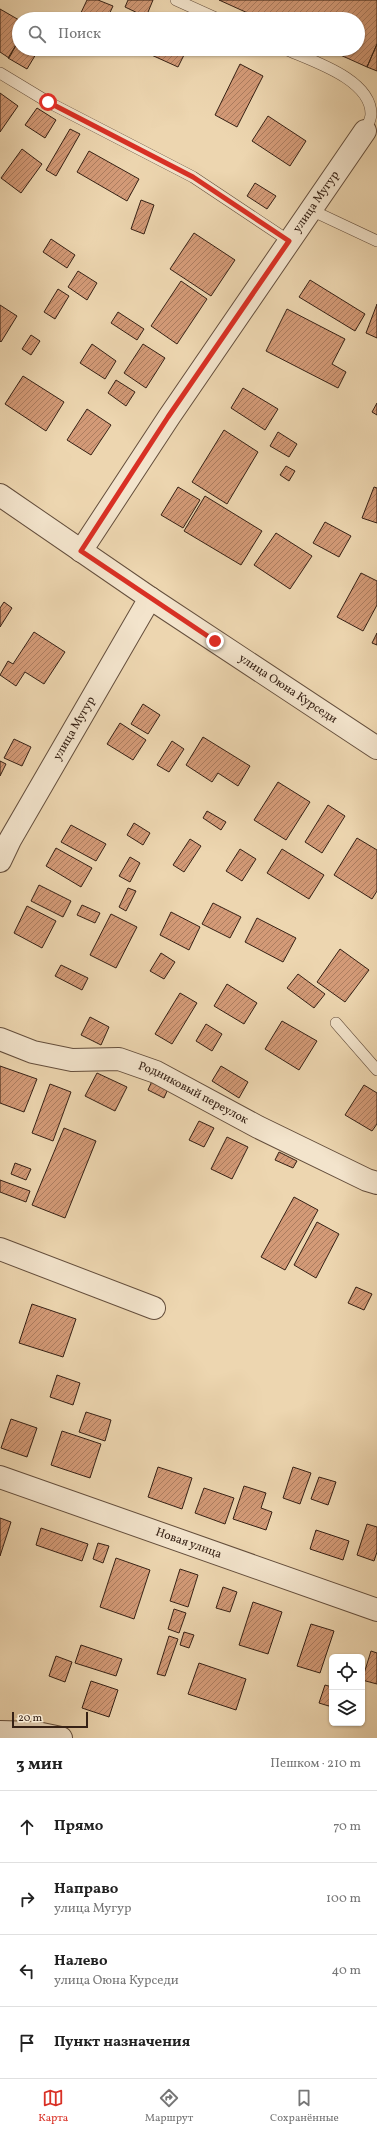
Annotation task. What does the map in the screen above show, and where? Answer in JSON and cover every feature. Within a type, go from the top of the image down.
[{"type":"street","name":"улица Мугур","points":[[81,551],[168,417],[365,131]]},
{"type":"street","name":"улица Оюна Курседи","points":[[0,495],[150,598],[377,748]]},
{"type":"street","name":"улица Мугур","points":[[0,861],[5,838],[150,598]]},
{"type":"street","name":"Родниковый переулок","points":[[0,1039],[33,1052],[72,1060],[119,1059],[156,1072],[258,1126],[367,1180],[377,1183]]},
{"type":"street","points":[[0,1249],[154,1308]]},
{"type":"street","name":"Новая улица","points":[[0,1477],[377,1610]]},
{"type":"street","points":[[0,1732],[37,1733],[59,1738]]},
{"type":"lane","points":[[176,0],[203,12]]},
{"type":"lane","points":[[301,56],[332,70],[355,84],[369,100],[372,116],[365,131]]},
{"type":"lane","points":[[0,73],[48,102],[193,177],[289,241]]},
{"type":"lane","points":[[310,210],[377,241]]},
{"type":"lane","points":[[336,1023],[377,1070]]},
{"type":"building","points":[[87,0],[98,0],[113,6],[110,12],[81,12]]},
{"type":"building","points":[[128,0],[153,0],[148,12],[136,12],[125,7]]},
{"type":"building","points":[[219,0],[377,0],[377,44],[367,67],[343,56],[365,56],[365,12],[246,12]]},
{"type":"building","points":[[0,9],[12,16],[12,53],[9,58],[0,52]]},
{"type":"building","points":[[377,44],[377,71],[367,67]]},
{"type":"building","points":[[12,51],[12,56],[35,56],[27,69],[8,58]]},
{"type":"building","points":[[154,56],[184,56],[178,67]]},
{"type":"building","points":[[240,64],[263,76],[237,127],[215,115]]},
{"type":"building","points":[[0,93],[18,106],[0,132]]},
{"type":"building","points":[[37,108],[56,120],[45,138],[25,125]]},
{"type":"building","points":[[268,116],[306,141],[290,166],[252,141]]},
{"type":"building","points":[[70,129],[80,134],[56,176],[46,170]]},
{"type":"building","points":[[22,149],[42,164],[21,193],[1,178]]},
{"type":"building","points":[[89,151],[139,179],[127,201],[77,172]]},
{"type":"building","points":[[255,183],[276,196],[267,209],[247,196]]},
{"type":"building","points":[[141,200],[154,205],[144,234],[131,229]]},
{"type":"building","points":[[194,233],[235,260],[211,296],[170,269]]},
{"type":"building","points":[[51,239],[75,255],[67,268],[43,252]]},
{"type":"building","points":[[78,271],[97,283],[87,300],[68,287]]},
{"type":"building","points":[[310,280],[365,314],[355,331],[299,297]]},
{"type":"building","points":[[181,281],[207,299],[177,344],[151,326]]},
{"type":"building","points":[[58,289],[69,296],[55,319],[44,312]]},
{"type":"building","points":[[377,304],[377,338],[366,333]]},
{"type":"building","points":[[0,305],[17,316],[1,342],[0,341]]},
{"type":"building","points":[[287,309],[345,339],[332,364],[346,372],[338,388],[266,351]]},
{"type":"building","points":[[118,312],[144,329],[137,340],[111,323]]},
{"type":"building","points":[[31,335],[40,341],[31,355],[22,349]]},
{"type":"building","points":[[92,344],[116,361],[105,379],[80,363]]},
{"type":"building","points":[[143,344],[165,358],[146,388],[124,373]]},
{"type":"building","points":[[23,376],[64,402],[46,431],[5,404]]},
{"type":"building","points":[[116,380],[135,392],[126,406],[108,393]]},
{"type":"building","points":[[243,388],[278,409],[265,430],[231,408]]},
{"type":"building","points":[[377,403],[377,415],[372,412]]},
{"type":"building","points":[[87,409],[111,425],[91,455],[67,440]]},
{"type":"building","points":[[224,430],[258,452],[227,504],[192,482]]},
{"type":"building","points":[[278,432],[297,444],[289,457],[270,446]]},
{"type":"building","points":[[286,466],[295,471],[289,481],[280,475]]},
{"type":"building","points":[[178,487],[200,500],[183,528],[161,515]]},
{"type":"building","points":[[374,487],[377,488],[377,523],[362,518]]},
{"type":"building","points":[[205,496],[262,531],[241,565],[184,531]]},
{"type":"building","points":[[325,522],[351,536],[339,557],[313,543]]},
{"type":"building","points":[[276,533],[312,556],[290,589],[254,565]]},
{"type":"building","points":[[361,573],[377,581],[377,605],[363,631],[337,617]]},
{"type":"building","points":[[4,602],[12,608],[0,627],[0,608]]},
{"type":"building","points":[[34,632],[65,652],[44,684],[25,672],[16,686],[0,675],[8,661],[13,664]]},
{"type":"building","points":[[377,633],[377,645],[372,643]]},
{"type":"building","points":[[143,704],[160,715],[148,734],[131,724]]},
{"type":"building","points":[[120,723],[146,740],[133,760],[107,744]]},
{"type":"building","points":[[203,737],[250,766],[238,786],[218,773],[212,782],[186,765]]},
{"type":"building","points":[[14,739],[31,747],[22,766],[4,758]]},
{"type":"building","points":[[172,741],[184,749],[169,772],[157,765]]},
{"type":"building","points":[[0,761],[6,764],[0,776]]},
{"type":"building","points":[[278,782],[310,802],[286,840],[254,820]]},
{"type":"building","points":[[328,805],[345,816],[322,853],[305,842]]},
{"type":"building","points":[[207,811],[226,822],[221,830],[203,818]]},
{"type":"building","points":[[134,823],[150,833],[143,845],[127,835]]},
{"type":"building","points":[[71,825],[106,844],[96,861],[61,842]]},
{"type":"building","points":[[357,838],[377,850],[377,891],[372,899],[334,875]]},
{"type":"building","points":[[190,839],[201,846],[184,872],[173,865]]},
{"type":"building","points":[[56,848],[92,868],[81,887],[46,866]]},
{"type":"building","points":[[240,849],[256,859],[242,881],[226,871]]},
{"type":"building","points":[[282,849],[324,875],[309,899],[267,873]]},
{"type":"building","points":[[130,857],[140,863],[130,882],[119,876]]},
{"type":"building","points":[[39,885],[71,901],[63,917],[31,901]]},
{"type":"building","points":[[128,888],[136,891],[126,911],[119,907]]},
{"type":"building","points":[[213,903],[241,917],[230,938],[202,924]]},
{"type":"building","points":[[82,905],[100,913],[95,923],[77,915]]},
{"type":"building","points":[[27,906],[56,921],[42,948],[14,933]]},
{"type":"building","points":[[171,912],[200,927],[189,950],[160,935]]},
{"type":"building","points":[[111,914],[137,927],[116,968],[90,955]]},
{"type":"building","points":[[257,918],[296,938],[283,962],[245,942]]},
{"type":"building","points":[[340,949],[369,970],[345,1002],[317,982]]},
{"type":"building","points":[[161,953],[175,962],[164,979],[150,971]]},
{"type":"building","points":[[61,965],[88,978],[82,990],[55,976]]},
{"type":"building","points":[[298,974],[325,994],[314,1008],[287,988]]},
{"type":"building","points":[[227,984],[257,1003],[244,1024],[214,1006]]},
{"type":"building","points":[[180,993],[197,1003],[172,1044],[155,1034]]},
{"type":"building","points":[[90,1017],[109,1027],[101,1045],[81,1035]]},
{"type":"building","points":[[282,1021],[317,1041],[299,1070],[265,1049]]},
{"type":"building","points":[[206,1024],[222,1034],[212,1051],[196,1041]]},
{"type":"building","points":[[0,1066],[37,1079],[24,1112],[0,1103]]},
{"type":"building","points":[[221,1066],[248,1082],[239,1098],[212,1081]]},
{"type":"building","points":[[97,1073],[127,1087],[115,1111],[85,1096]]},
{"type":"building","points":[[152,1081],[168,1089],[164,1098],[148,1090]]},
{"type":"building","points":[[50,1084],[71,1092],[53,1141],[32,1133]]},
{"type":"building","points":[[364,1085],[377,1093],[377,1124],[372,1131],[345,1115]]},
{"type":"building","points":[[199,1121],[214,1128],[204,1147],[189,1140]]},
{"type":"building","points":[[64,1128],[96,1141],[65,1218],[32,1205]]},
{"type":"building","points":[[227,1137],[248,1147],[232,1179],[211,1169]]},
{"type":"building","points":[[279,1152],[297,1161],[293,1168],[275,1160]]},
{"type":"building","points":[[15,1163],[31,1169],[26,1180],[11,1174]]},
{"type":"building","points":[[0,1180],[30,1191],[26,1202],[0,1192]]},
{"type":"building","points":[[294,1197],[318,1210],[285,1270],[261,1257]]},
{"type":"building","points":[[317,1222],[339,1234],[316,1278],[294,1265]]},
{"type":"building","points":[[356,1287],[372,1294],[364,1310],[348,1303]]},
{"type":"building","points":[[32,1304],[76,1319],[63,1357],[19,1343]]},
{"type":"building","points":[[57,1375],[80,1383],[73,1405],[50,1397]]},
{"type":"building","points":[[86,1412],[111,1420],[105,1441],[79,1432]]},
{"type":"building","points":[[11,1419],[37,1428],[27,1457],[1,1448]]},
{"type":"building","points":[[62,1431],[101,1444],[90,1478],[51,1465]]},
{"type":"building","points":[[158,1467],[192,1478],[182,1509],[148,1497]]},
{"type":"building","points":[[293,1467],[311,1473],[300,1504],[283,1498]]},
{"type":"building","points":[[319,1477],[336,1482],[328,1505],[311,1499]]},
{"type":"building","points":[[244,1486],[266,1493],[261,1508],[272,1512],[266,1530],[233,1519]]},
{"type":"building","points":[[204,1488],[234,1498],[225,1524],[195,1513]]},
{"type":"building","points":[[0,1518],[11,1522],[0,1556]]},
{"type":"building","points":[[367,1524],[377,1527],[377,1552],[374,1561],[357,1555]]},
{"type":"building","points":[[41,1528],[88,1544],[82,1561],[36,1545]]},
{"type":"building","points":[[316,1530],[349,1541],[343,1560],[310,1549]]},
{"type":"building","points":[[98,1543],[109,1546],[103,1563],[93,1559]]},
{"type":"building","points":[[116,1558],[150,1570],[134,1619],[100,1607]]},
{"type":"building","points":[[180,1569],[198,1575],[188,1607],[170,1601]]},
{"type":"building","points":[[223,1587],[237,1592],[230,1612],[216,1608]]},
{"type":"building","points":[[253,1602],[282,1612],[268,1654],[239,1645]]},
{"type":"building","points":[[174,1609],[186,1613],[179,1633],[168,1629]]},
{"type":"building","points":[[311,1624],[334,1631],[320,1673],[297,1666]]},
{"type":"building","points":[[184,1632],[194,1635],[189,1648],[180,1645]]},
{"type":"building","points":[[169,1636],[178,1639],[165,1676],[157,1674]]},
{"type":"building","points":[[81,1645],[122,1659],[116,1676],[75,1663]]},
{"type":"building","points":[[371,1651],[377,1653],[377,1684],[365,1681],[365,1670]]},
{"type":"building","points":[[56,1656],[72,1662],[65,1682],[49,1676]]},
{"type":"building","points":[[199,1663],[246,1679],[236,1710],[188,1694]]},
{"type":"building","points":[[91,1681],[118,1690],[109,1717],[82,1708]]},
{"type":"building","points":[[325,1685],[329,1686],[329,1706],[319,1703]]},
{"type":"route","points":[[48,102],[193,177],[289,241],[168,417],[81,551],[215,641]]}]
